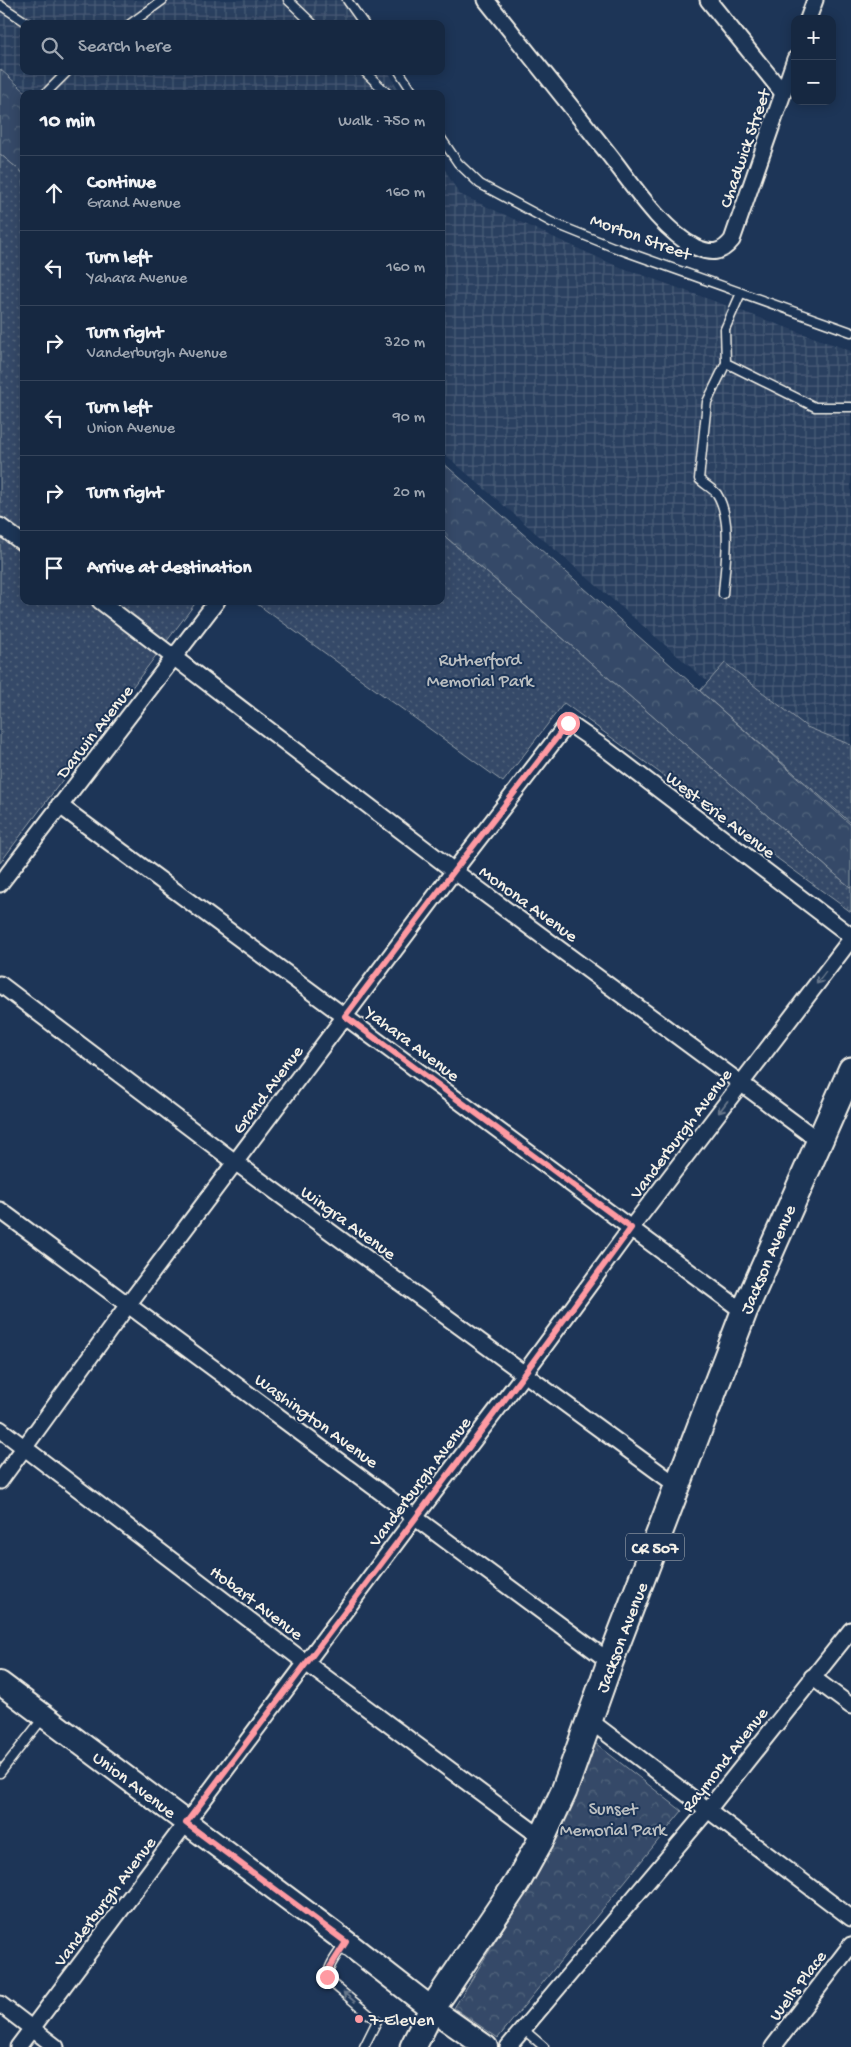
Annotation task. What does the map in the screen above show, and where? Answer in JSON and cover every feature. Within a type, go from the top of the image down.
[{"type":"main road","name":"Jackson Avenue","points":[[413,2047],[432,2009],[517,1883],[542,1838],[564,1791],[610,1662],[679,1487],[744,1312],[851,1070]]},
{"type":"main road","name":"Union Avenue","points":[[0,1683],[346,1942],[432,2009],[486,2047]]},
{"type":"street","name":"Morton Street","points":[[486,0],[663,221],[694,246],[706,251],[716,252],[726,248]]},
{"type":"street","points":[[708,0],[783,93]]},
{"type":"street","points":[[809,15],[815,0]]},
{"type":"street","name":"Chadwick Street","points":[[726,248],[732,240],[795,60]]},
{"type":"street","points":[[0,526],[20,541]]},
{"type":"street","name":"Monona Avenue","points":[[105,605],[454,871],[819,1141]]},
{"type":"street","name":"Darwin Avenue","points":[[0,884],[214,605]]},
{"type":"street","name":"Grand Avenue","points":[[0,1481],[345,1016],[568,723]]},
{"type":"street","name":"West Erie Avenue","points":[[568,723],[851,938]]},
{"type":"street","name":"Yahara Avenue","points":[[59,805],[744,1312]]},
{"type":"street","name":"Vanderburgh Avenue","points":[[18,2047],[524,1374],[631,1228],[851,938]]},
{"type":"street","name":"Wingra Avenue","points":[[0,984],[236,1162],[679,1487]]},
{"type":"street","name":"Washington Avenue","points":[[0,1210],[416,1516],[610,1662]]},
{"type":"street","name":"Hobart Avenue","points":[[0,1429],[306,1663],[542,1838]]},
{"type":"street","name":"Raymond Avenue","points":[[508,2047],[707,1811],[851,1630]]},
{"type":"street","points":[[812,1677],[851,1706]]},
{"type":"street","points":[[589,1720],[851,1918]]},
{"type":"street","name":"Wells Place","points":[[774,2047],[851,1945]]},
{"type":"street","points":[[0,2004],[56,2047]]},
{"type":"lane","points":[[136,20],[163,0]]},
{"type":"lane","points":[[288,0],[309,20]]},
{"type":"lane","points":[[347,0],[361,20]]},
{"type":"lane","points":[[0,5],[23,20]]},
{"type":"lane","points":[[49,90],[64,75]]},
{"type":"lane","points":[[368,75],[384,90]]},
{"type":"lane","points":[[402,75],[411,90]]},
{"type":"lane","name":"Morton Street","points":[[445,144],[458,164],[480,184],[551,222],[613,247],[851,332]]},
{"type":"lane","points":[[723,594],[726,518],[717,494],[699,480],[707,402],[726,363],[725,329],[741,293]]},
{"type":"lane","points":[[726,363],[815,407],[851,407]]},
{"type":"lane","points":[[0,1773],[44,1716]]},
{"type":"lane","points":[[346,1942],[330,1967],[327,1977],[328,1980],[377,2021],[364,2047]]},
{"type":"lane","points":[[523,2029],[541,2046]]},
{"type":"shaded area","points":[[0,0],[347,0],[359,20],[20,20],[20,75],[390,75],[399,90],[25,90],[0,68]]},
{"type":"shaded area","points":[[445,170],[459,194],[612,264],[851,351],[851,745],[807,727],[725,663],[709,683],[445,454]]},
{"type":"green space","points":[[0,69],[24,90],[20,90],[20,171],[0,154]]},
{"type":"green space","points":[[0,154],[20,171],[20,605],[194,605],[0,863]]},
{"type":"green space","points":[[445,465],[851,825],[851,888],[445,536]]},
{"type":"green space","name":"Rutherford Memorial Park","points":[[445,536],[851,888],[851,912],[564,703],[503,782],[259,605],[445,605]]},
{"type":"green space","points":[[725,663],[807,727],[851,745],[851,823],[700,691]]},
{"type":"green space","name":"Sunset Memorial Park","points":[[590,1739],[682,1811],[498,2038],[454,2008],[512,1914],[542,1860]]},
{"type":"place","name":"7-Eleven","points":[[359,2019]]},
{"type":"route","points":[[327,1977],[330,1967],[346,1942],[186,1823],[524,1374],[631,1228],[345,1016],[568,723]]}]
